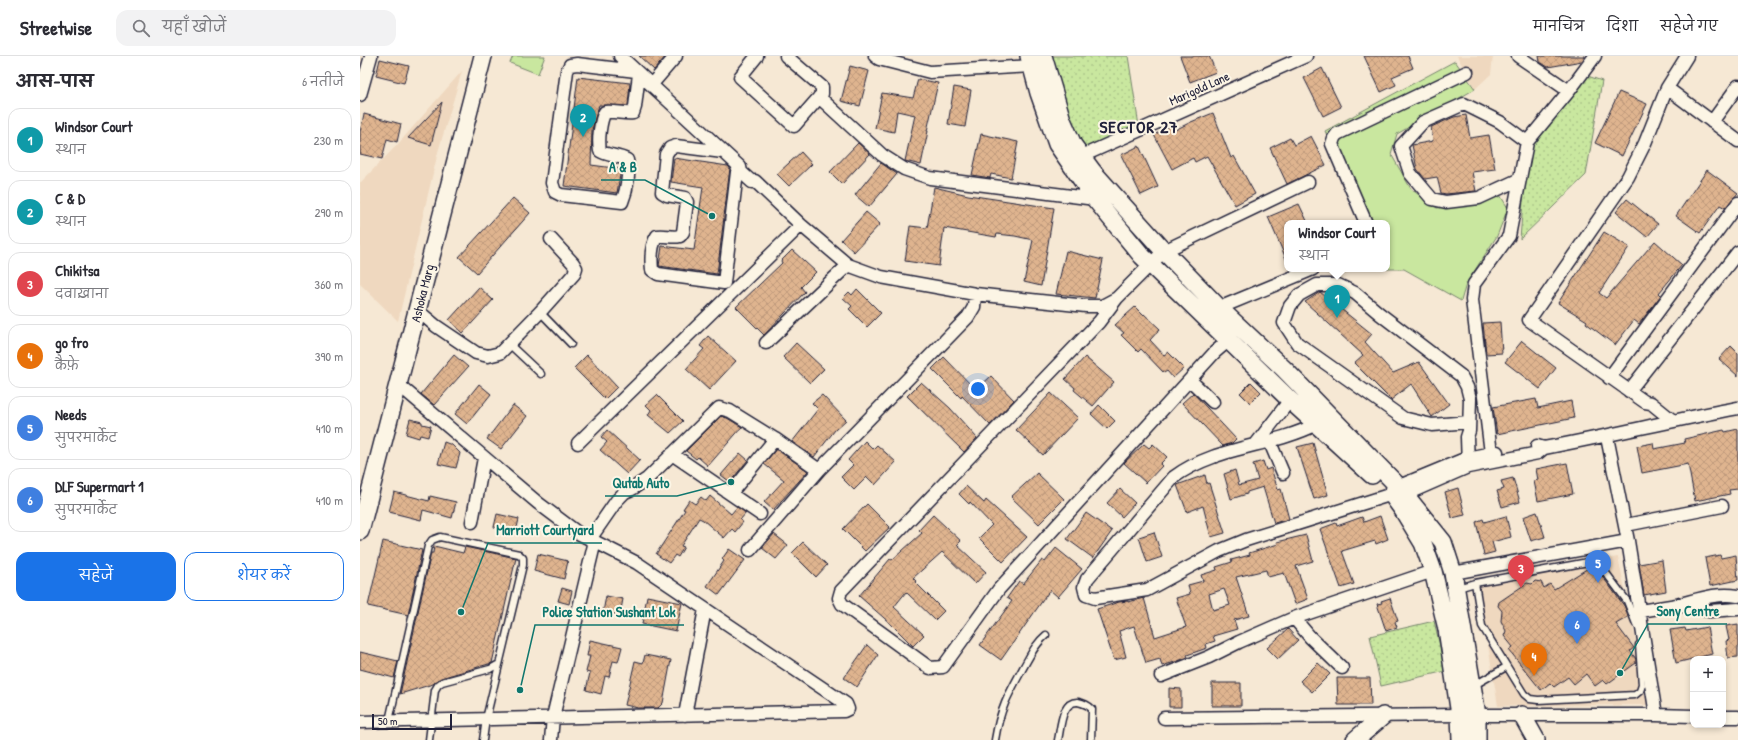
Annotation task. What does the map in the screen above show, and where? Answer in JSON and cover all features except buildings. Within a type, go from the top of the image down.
[{"type":"street","points":[[361,90],[370,56]]},
{"type":"street","name":"Ashoka Marg","points":[[360,531],[365,493],[399,385],[483,56]]},
{"type":"street","points":[[620,56],[652,84],[723,152],[740,167],[745,167],[757,177],[755,181],[801,225],[848,265],[881,277],[975,294],[1086,306],[1102,306],[1117,298]]},
{"type":"street","points":[[652,84],[676,56]]},
{"type":"street","points":[[756,56],[740,77],[792,126],[795,125],[822,94],[822,87],[786,56]]},
{"type":"street","points":[[875,56],[878,59],[930,72],[1035,59]]},
{"type":"street","name":"Marigold Lane","points":[[1082,156],[1306,56]]},
{"type":"street","points":[[1518,56],[1569,91]]},
{"type":"street","points":[[1492,457],[1472,300],[1474,284],[1509,236],[1527,142],[1569,91],[1595,56]]},
{"type":"street","points":[[1667,422],[1646,408],[1645,402],[1529,320],[1628,177],[1645,143],[1667,88],[1687,56]]},
{"type":"street","points":[[1035,59],[1073,145],[1093,172],[1164,251],[1219,308],[1284,369],[1394,493],[1423,543],[1433,571],[1447,630],[1460,715],[1461,740]]},
{"type":"street","points":[[1035,59],[1039,93],[1057,144],[1095,199],[1150,264],[1290,400],[1394,493],[1444,542],[1455,581],[1477,716],[1477,740]]},
{"type":"street","points":[[577,64],[638,72],[635,107],[633,113],[610,111],[605,112],[602,116],[599,145],[600,151],[605,154],[620,156],[627,160],[629,167],[625,195],[622,202],[561,195],[555,192],[552,183],[567,71],[570,65],[577,64]]},
{"type":"street","points":[[1365,220],[1332,144],[1334,138],[1337,134],[1467,72]]},
{"type":"street","points":[[1712,122],[1738,86]]},
{"type":"street","points":[[1667,88],[1738,141]]},
{"type":"street","points":[[819,97],[882,155],[904,169],[930,178],[1095,199]]},
{"type":"street","points":[[1520,179],[1479,198],[1446,202],[1432,199],[1410,173],[1401,146],[1423,122],[1464,104],[1500,122],[1527,142]]},
{"type":"street","points":[[723,152],[676,146],[670,148],[666,154],[662,192],[667,195],[685,198],[687,202],[683,232],[680,236],[657,236],[651,262],[652,270],[658,274],[724,283],[737,172],[740,167]]},
{"type":"street","points":[[1229,340],[1190,380],[999,589],[943,667],[930,668],[842,604],[839,598],[841,591],[1099,322],[1117,298],[1164,251],[1308,182]]},
{"type":"street","points":[[1609,378],[1738,203]]},
{"type":"street","points":[[578,443],[801,225]]},
{"type":"street","points":[[417,310],[436,326],[476,353],[488,356],[500,353],[574,274],[576,268],[573,263],[551,239]]},
{"type":"street","points":[[1629,391],[1738,252]]},
{"type":"street","points":[[766,343],[848,265]]},
{"type":"street","points":[[1219,308],[1306,272]]},
{"type":"street","points":[[1469,427],[1432,425],[1404,418],[1297,343],[1284,323],[1290,306],[1299,295],[1317,285],[1338,285],[1354,293],[1461,376],[1468,387],[1470,399],[1469,427],[1467,438],[1471,462]]},
{"type":"street","points":[[750,550],[819,470],[968,317],[974,307],[975,294]]},
{"type":"street","points":[[1190,380],[1213,402]]},
{"type":"street","points":[[360,722],[844,711],[848,709],[846,704],[637,563],[578,533],[538,503],[399,385]]},
{"type":"street","points":[[1256,444],[1290,400]]},
{"type":"street","points":[[551,740],[553,717],[593,540],[617,500],[625,492],[646,479],[719,408],[730,411],[775,439],[819,470]]},
{"type":"street","points":[[1317,424],[1200,462],[1187,468],[1174,477],[1087,579],[1084,587],[1086,594],[1095,598],[1147,590],[1219,551],[1246,540],[1394,493],[1471,462],[1492,457],[1538,453],[1544,448],[1607,437],[1667,422],[1738,408]]},
{"type":"street","points":[[1607,437],[1626,525],[1656,715]]},
{"type":"street","points":[[730,493],[775,439]]},
{"type":"street","points":[[1269,440],[1283,473]]},
{"type":"street","points":[[672,454],[760,514]]},
{"type":"street","points":[[472,522],[484,458]]},
{"type":"street","points":[[1626,525],[1722,506]]},
{"type":"street","points":[[1455,581],[1628,541]]},
{"type":"street","points":[[1161,676],[1209,657],[1294,618],[1433,571]]},
{"type":"street","points":[[1640,611],[1715,595],[1728,594],[1738,596]]},
{"type":"street","points":[[1677,604],[1709,611],[1738,609]]},
{"type":"street","points":[[685,715],[705,609]]},
{"type":"street","points":[[1294,618],[1310,637],[1342,668]]},
{"type":"street","points":[[1164,718],[1460,715]]},
{"type":"street","points":[[1522,715],[1536,740]]},
{"type":"street","points":[[1355,740],[1383,716]]},
{"type":"street","points":[[1477,716],[1690,716]]},
{"type":"street","points":[[1726,717],[1738,717]]},
{"type":"lane","points":[[540,312],[571,344]]},
{"type":"lane","points":[[509,344],[541,374]]},
{"type":"lane","points":[[389,721],[428,546],[432,540],[440,537],[519,554],[523,558],[523,565],[486,719],[483,740]]},
{"type":"lane","points":[[1455,581],[1475,583],[1588,562],[1594,562],[1600,565],[1627,601],[1634,618],[1638,632],[1642,685],[1640,691],[1635,695],[1538,700],[1530,699],[1524,694],[1506,667],[1482,626],[1475,583]]},
{"type":"lane","points":[[995,740],[1004,701],[1036,645],[1046,635]]},
{"type":"lane","points":[[430,740],[435,690],[438,686],[442,682],[499,664]]},
{"type":"lane","points":[[1472,687],[1506,667]]},
{"type":"lane","points":[[1058,740],[1066,707],[1070,703],[1075,702],[1082,703],[1092,709],[1091,740]]},
{"type":"shaded area","points":[[1457,56],[1493,56],[1491,74],[1475,89]]},
{"type":"shaded area","points":[[462,71],[438,152],[398,321],[360,284],[360,182],[398,144]]},
{"type":"shaded area","points":[[1618,557],[1650,705],[1498,706],[1477,579]]},
{"type":"green space","points":[[513,56],[545,56],[538,74],[510,63]]},
{"type":"green space","points":[[1044,56],[1128,56],[1139,126],[1082,156]]},
{"type":"green space","points":[[1455,61],[1475,89],[1397,134],[1391,154],[1411,189],[1437,208],[1500,195],[1508,208],[1497,236],[1466,284],[1461,301],[1404,269],[1390,269],[1390,220],[1367,220],[1325,131]]},
{"type":"green space","points":[[1582,74],[1602,81],[1586,175],[1520,239],[1527,151]]},
{"type":"green space","points":[[1434,621],[1446,671],[1381,686],[1370,636]]},
{"type":"place","name":"C & D","points":[[583,137]]},
{"type":"place","name":"A & B","points":[[712,216]]},
{"type":"place","name":"Windsor Court","points":[[1337,318]]},
{"type":"place","name":"Qutab Auto","points":[[731,482]]},
{"type":"place","name":"Needs","points":[[1598,583]]},
{"type":"place","name":"Chikitsa","points":[[1521,588]]},
{"type":"place","name":"Marriott Courtyard","points":[[461,612]]},
{"type":"place","name":"DLF Supermart 1","points":[[1577,644]]},
{"type":"place","name":"Sony Centre","points":[[1620,673]]},
{"type":"place","name":"go fro","points":[[1534,676]]},
{"type":"place","name":"Police Station Sushant Lok","points":[[520,690]]},
{"type":"district","name":"SECTOR 27","points":[[1139,126]]}]
